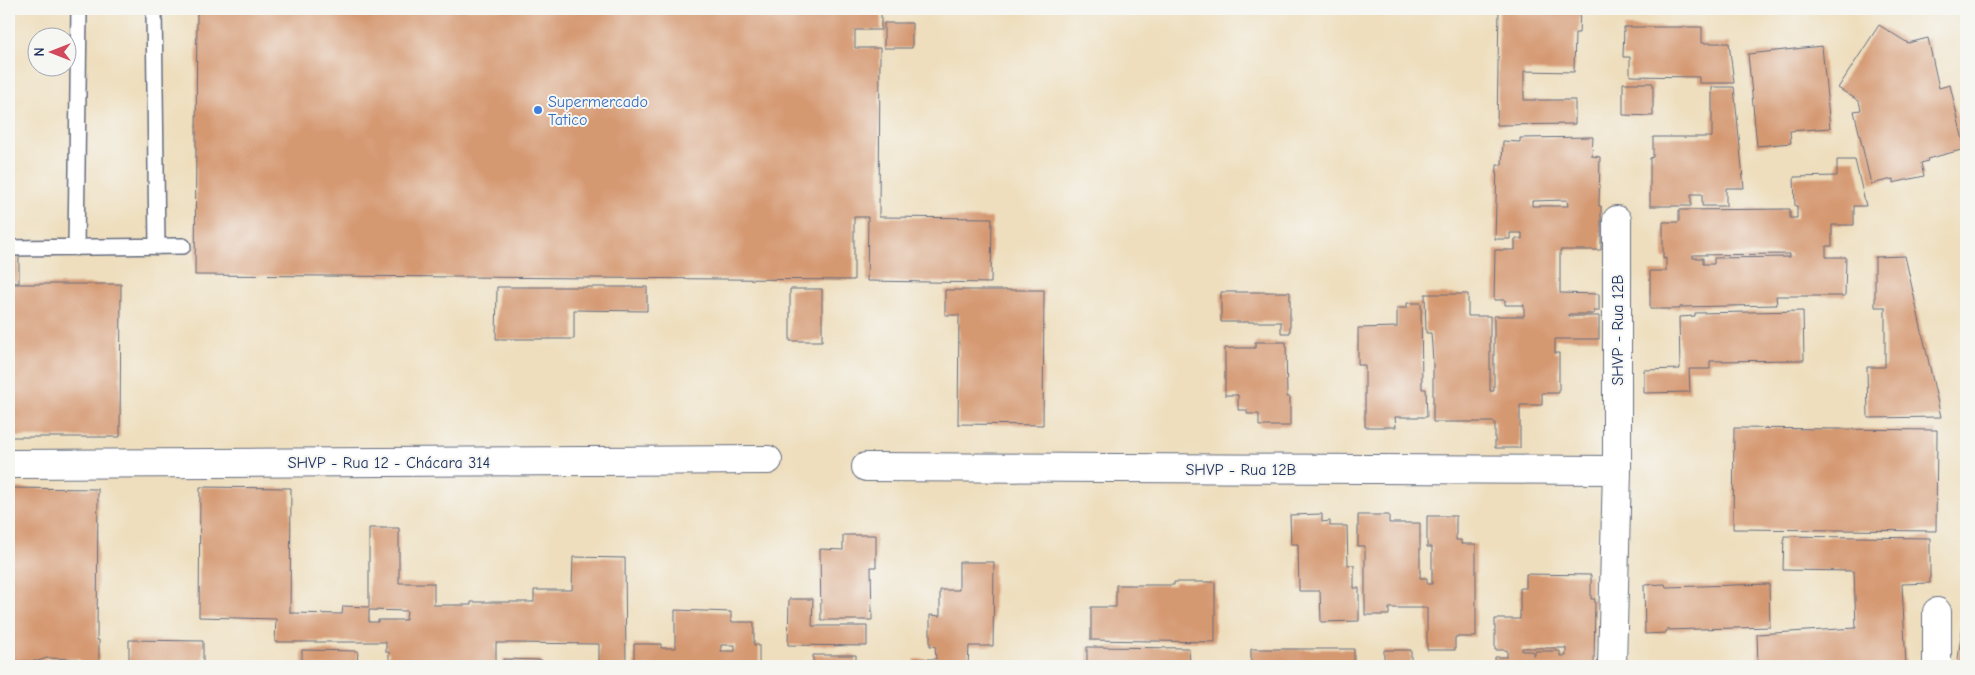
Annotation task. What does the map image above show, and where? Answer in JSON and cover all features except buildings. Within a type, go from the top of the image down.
[{"type":"street","name":"SHVP - Rua 12B","points":[[1612,666],[1616,470],[1616,220]]},
{"type":"street","name":"SHVP - Rua 12 - Chácara 314","points":[[9,464],[768,460]]},
{"type":"street","name":"SHVP - Rua 12B","points":[[866,467],[1616,470]]},
{"type":"street","points":[[1937,612],[1937,666]]},
{"type":"lane","points":[[76,248],[78,9]]},
{"type":"lane","points":[[154,9],[157,247]]},
{"type":"lane","points":[[9,248],[183,246]]},
{"type":"place","name":"Supermercado Tatico","points":[[538,110]]}]
